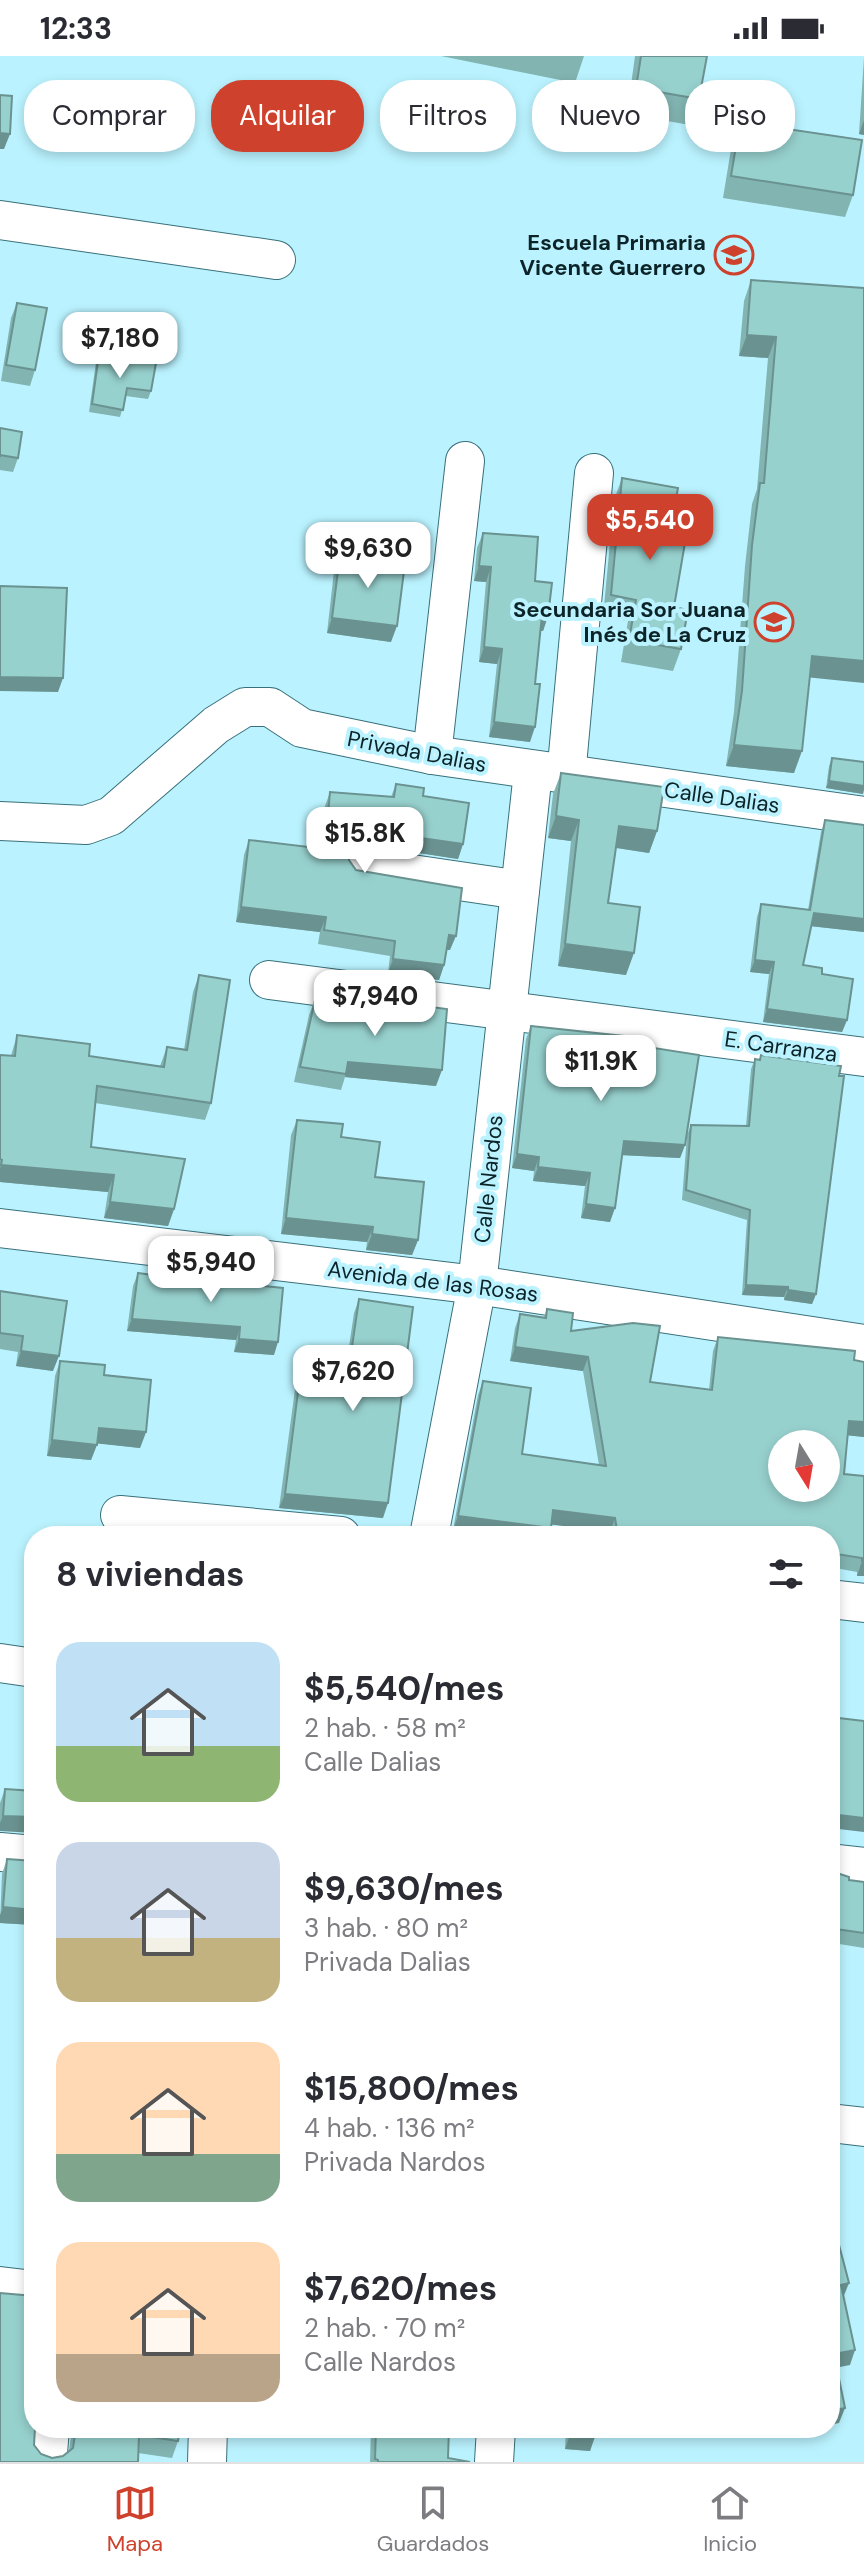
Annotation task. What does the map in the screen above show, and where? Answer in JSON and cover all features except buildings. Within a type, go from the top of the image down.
[{"type":"street","points":[[11,222],[276,260]]},
{"type":"street","points":[[432,755],[465,461]]},
{"type":"street","name":"Calle Nardos","points":[[431,1526],[477,1285],[520,890],[550,774],[594,473]]},
{"type":"street","name":"Privada Dalias","points":[[0,821],[86,825],[111,816],[216,725],[245,707],[270,707],[302,728],[432,755],[550,774]]},
{"type":"street","name":"Calle Dalias","points":[[550,774],[864,816]]},
{"type":"street","points":[[364,867],[520,890]]},
{"type":"street","name":"E. Carranza","points":[[269,980],[864,1057]]},
{"type":"street","name":"Avenida de las Rosas","points":[[0,1228],[477,1285],[864,1344]]},
{"type":"street","points":[[120,1515],[236,1526]]},
{"type":"street","points":[[840,1600],[864,1603]]},
{"type":"street","points":[[0,1663],[24,1667]]},
{"type":"street","points":[[0,1852],[24,1854]]},
{"type":"street","points":[[840,1864],[864,1867]]},
{"type":"street","points":[[840,2124],[864,2127]]},
{"type":"street","points":[[0,2286],[24,2289]]},
{"type":"street","points":[[207,2462],[208,2438]]},
{"type":"street","points":[[494,2462],[495,2438]]},
{"type":"place","name":"Escuela Primaria Vicente Guerrero","points":[[734,255]]},
{"type":"place","name":"Secundaria Sor Juana Inés de La Cruz","points":[[774,622]]}]
